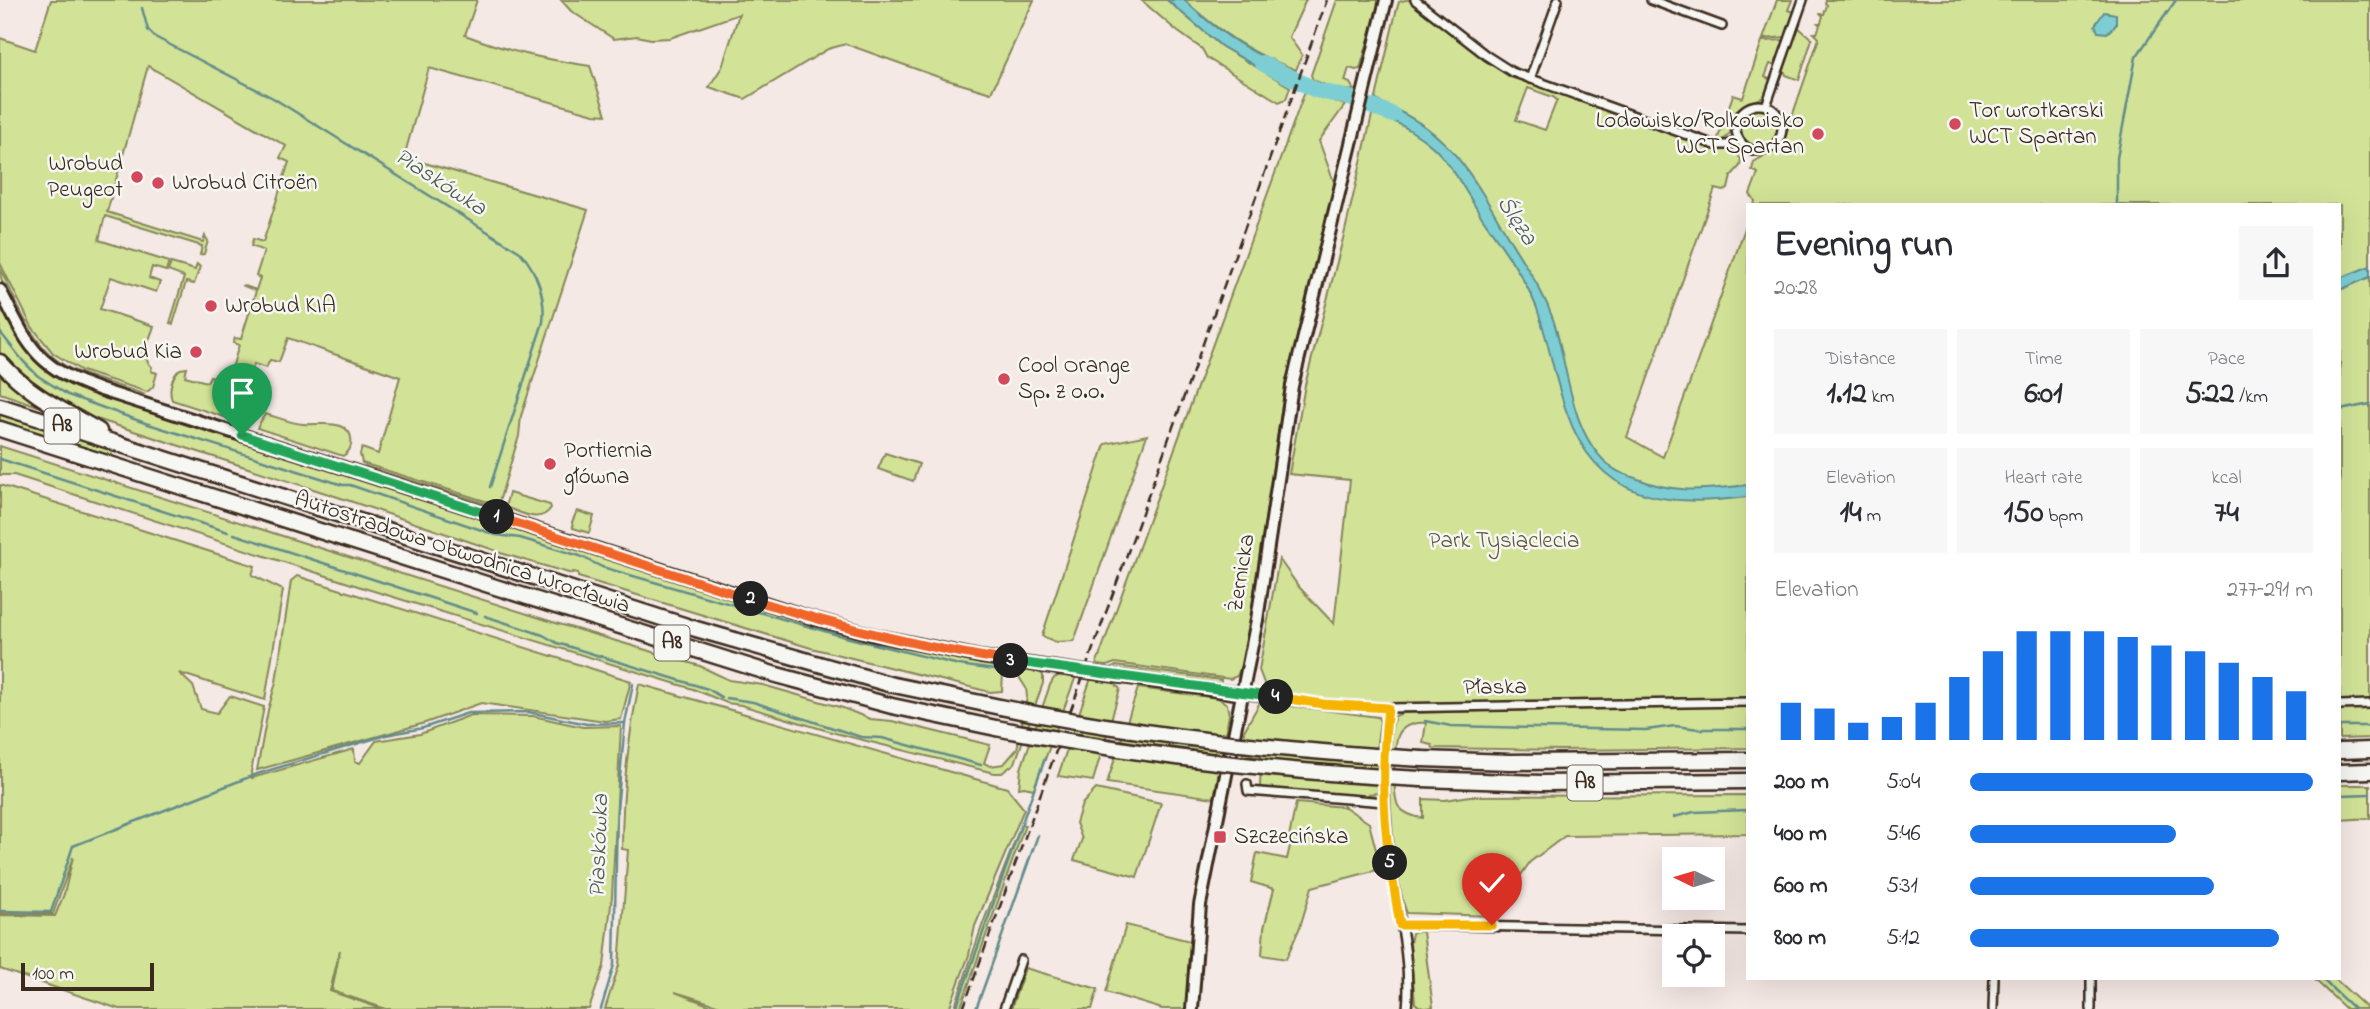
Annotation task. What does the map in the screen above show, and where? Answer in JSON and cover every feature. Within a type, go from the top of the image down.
[{"type":"highway","points":[[0,362],[12,376],[39,398],[124,446]]},
{"type":"highway","name":"Autostradowa Obwodnica Wrocławia","points":[[0,406],[792,658],[889,684],[1000,707],[1119,729],[1241,746],[1422,759],[1510,762],[1746,760]]},
{"type":"highway","name":"Autostradowa Obwodnica Wrocławia","points":[[0,431],[773,674],[892,706],[996,728],[1119,750],[1317,773],[1542,783],[1746,781]]},
{"type":"highway","points":[[2341,751],[2370,750]]},
{"type":"highway","points":[[2341,772],[2370,771]]},
{"type":"street","name":"Żernicka","points":[[1192,1009],[1200,905],[1256,620],[1293,386],[1386,0]]},
{"type":"street","points":[[1415,0],[1512,72],[1715,145],[1727,145],[1739,139]]},
{"type":"street","points":[[1530,79],[1558,0]]},
{"type":"street","points":[[1651,0],[1722,26]]},
{"type":"street","points":[[1766,106],[1803,0]]},
{"type":"street","points":[[1766,106],[1781,120],[1781,135],[1774,146],[1761,151],[1748,149],[1739,139],[1736,124],[1739,117],[1751,107],[1766,106]]},
{"type":"street","points":[[0,290],[23,336],[43,361],[70,379],[101,390],[812,618],[874,635],[981,657],[1242,694]]},
{"type":"street","name":"Płaska","points":[[1242,694],[1323,704],[1388,708],[1746,702]]},
{"type":"street","points":[[2341,705],[2370,704]]},
{"type":"street","points":[[1388,708],[1384,767],[1385,802],[1388,846],[1405,957],[1407,1009]]},
{"type":"street","points":[[1247,788],[1385,802]]},
{"type":"street","points":[[1400,925],[1746,931]]},
{"type":"street","points":[[1003,1009],[1021,960]]},
{"type":"street","points":[[1993,1009],[1994,980]]},
{"type":"street","points":[[2091,980],[2091,1009]]},
{"type":"green space","points":[[51,0],[477,0],[465,35],[527,54],[590,66],[606,115],[594,114],[429,68],[404,157],[588,210],[521,416],[519,436],[498,505],[362,463],[362,448],[378,454],[400,377],[288,338],[279,362],[270,360],[266,368],[254,364],[249,379],[262,383],[246,424],[172,400],[172,383],[180,369],[187,368],[185,376],[207,382],[210,376],[228,381],[239,345],[233,343],[235,338],[241,339],[256,291],[242,285],[256,290],[260,278],[256,276],[264,251],[251,246],[253,239],[263,242],[289,162],[280,158],[286,146],[148,66],[107,212],[203,242],[205,236],[208,241],[204,254],[200,255],[202,246],[105,216],[99,240],[169,262],[166,271],[152,267],[149,278],[160,282],[156,292],[111,277],[100,309],[154,326],[146,353],[151,371],[157,373],[153,387],[147,392],[82,371],[53,353],[32,327],[0,263],[0,38],[35,50]]},
{"type":"green space","points":[[561,0],[1034,0],[991,93],[846,44],[828,49],[745,99],[709,87],[722,67],[739,14],[670,38],[651,39],[637,36],[614,39],[571,11]]},
{"type":"green space","points":[[1141,0],[1167,0],[1221,46],[1290,87],[1286,99],[1279,102],[1207,58],[1202,49]]},
{"type":"green space","points":[[1184,0],[1306,0],[1289,37],[1302,55],[1296,70],[1237,41]]},
{"type":"green space","points":[[1337,0],[1380,0],[1360,69],[1349,68],[1345,81],[1350,83],[1354,90],[1328,86],[1313,80],[1311,75]]},
{"type":"green space","name":"Park Tysiąclecia","points":[[1410,0],[1483,58],[1512,76],[1718,149],[1733,149],[1741,159],[1740,166],[1731,176],[1728,189],[1715,189],[1627,437],[1663,457],[1746,226],[1746,698],[1370,704],[1267,691],[1259,670],[1279,559],[1299,587],[1334,624],[1350,480],[1289,474],[1305,385],[1345,231],[1399,2]],"holes":[[[1528,88],[1557,100],[1545,130],[1516,120]]]},
{"type":"green space","points":[[1777,0],[1792,0],[1788,10],[1795,12],[1786,37],[1763,39]]},
{"type":"green space","points":[[1826,0],[2370,0],[2370,700],[2341,700],[2341,203],[1754,203],[1750,194],[1758,173],[1752,170],[1754,162],[1778,148],[1786,134],[1819,38],[1814,33],[1817,33],[1820,25],[1818,23],[1821,23],[1821,14],[1824,14],[1827,5]]},
{"type":"green space","points":[[1798,27],[1812,39],[1799,80],[1786,75],[1784,70]]},
{"type":"green space","points":[[1785,40],[1776,66],[1770,64],[1765,77],[1771,80],[1765,96],[1738,109],[1730,133],[1717,141],[1733,95],[1743,98],[1762,41]]},
{"type":"green space","points":[[1305,91],[1345,105],[1319,141],[1335,185],[1285,387],[1243,667],[1237,676],[1230,679],[1115,663],[1107,666],[1096,665]]},
{"type":"green space","points":[[1759,109],[1772,115],[1778,128],[1772,141],[1759,147],[1746,141],[1740,128],[1746,115]]},
{"type":"green space","points":[[171,263],[195,270],[197,264],[200,267],[194,284],[186,282],[173,324],[170,323],[184,277],[168,271]]},
{"type":"green space","points":[[0,268],[28,325],[57,361],[80,373],[143,394],[129,394],[89,380],[51,359],[32,338],[24,324],[5,289]]},
{"type":"green space","points":[[0,302],[29,352],[48,371],[74,387],[825,627],[926,651],[1037,670],[1043,675],[1043,683],[1015,763],[1002,773],[994,773],[727,703],[693,689],[364,588],[14,475],[0,475],[0,446],[559,624],[700,666],[729,680],[763,685],[843,708],[870,719],[892,721],[990,745],[984,763],[990,766],[1004,764],[1017,749],[1027,697],[1026,688],[1019,677],[1003,673],[1002,691],[990,692],[811,648],[578,577],[578,573],[572,574],[497,552],[341,498],[75,412],[11,368],[0,354]]},
{"type":"green space","points":[[0,368],[39,404],[38,406],[0,393]]},
{"type":"green space","points":[[0,414],[113,450],[111,456],[0,420]]},
{"type":"green space","points":[[265,414],[298,423],[341,426],[351,436],[350,449],[343,456],[257,428]]},
{"type":"green space","points":[[1147,435],[1074,641],[1056,642],[1042,636],[1105,444]]},
{"type":"green space","points":[[885,453],[919,464],[913,481],[878,469]]},
{"type":"green space","points":[[364,466],[497,507],[491,510],[372,472]]},
{"type":"green space","points":[[0,485],[255,566],[252,575],[283,590],[265,700],[179,673],[193,686],[201,709],[217,713],[230,696],[264,707],[252,778],[354,749],[355,761],[360,763],[376,741],[420,734],[471,715],[533,716],[583,727],[621,726],[612,896],[604,966],[589,1009],[386,1009],[332,991],[340,950],[330,991],[382,1009],[119,1009],[0,969],[0,915],[55,916],[64,894],[73,857],[53,914],[0,913]]},
{"type":"green space","points":[[509,493],[550,505],[551,508],[541,516],[524,514],[505,507]]},
{"type":"green space","points":[[577,511],[594,516],[589,533],[573,528],[572,522]]},
{"type":"green space","points":[[297,576],[631,681],[621,719],[605,721],[481,703],[425,723],[257,770],[276,682],[291,581]]},
{"type":"green space","points":[[1116,666],[1221,680],[1221,685],[1109,670]]},
{"type":"green space","points":[[1060,675],[1076,676],[1034,789],[1019,788],[1021,769],[1050,685],[1054,678]]},
{"type":"green space","points":[[1091,678],[1114,682],[1120,689],[1093,781],[1058,776]]},
{"type":"green space","points":[[639,684],[1007,788],[1024,809],[975,926],[969,955],[949,1009],[730,1009],[675,992],[719,1009],[605,1009],[619,965],[628,850],[622,849],[624,787]]},
{"type":"green space","points":[[1138,688],[1218,698],[1227,704],[1229,715],[1214,798],[1107,783]]},
{"type":"green space","points":[[1260,702],[1378,717],[1378,793],[1368,794],[1368,797],[1260,788],[1261,757],[1243,756],[1244,731]]},
{"type":"green space","points":[[1746,707],[1746,748],[1433,748],[1432,745],[1423,743],[1426,723],[1418,723],[1409,725],[1398,736],[1394,772],[1395,794],[1399,807],[1413,816],[1423,818],[1423,799],[1445,800],[1470,796],[1746,795],[1746,834],[1565,836],[1530,862],[1493,916],[1407,913],[1397,872],[1390,781],[1392,731],[1395,716],[1403,713]]},
{"type":"green space","points":[[2370,708],[2370,738],[2341,739],[2341,709]]},
{"type":"green space","points":[[2341,785],[2370,785],[2370,818],[2341,820]]},
{"type":"green space","points":[[1096,789],[1161,803],[1137,877],[1074,860],[1082,839],[1076,823],[1082,804]]},
{"type":"green space","points":[[1296,803],[1345,807],[1369,823],[1381,869],[1312,887],[1300,927],[1286,959],[1262,955],[1264,928],[1274,889],[1251,882],[1257,853],[1287,859]]},
{"type":"green space","points":[[1021,825],[1025,825],[960,1009],[954,1009],[982,926]]},
{"type":"green space","points":[[1126,925],[1190,941],[1186,1009],[1162,1009],[1106,992]]},
{"type":"green space","points":[[1423,932],[1433,1007],[1430,1008],[1415,1003],[1410,943],[1412,933]]},
{"type":"green space","points":[[1025,968],[1098,989],[1092,1009],[1011,1009]]},
{"type":"green space","points":[[2315,980],[2336,980],[2368,1009],[2346,1009]]},
{"type":"water","points":[[1167,0],[1184,0],[1230,37],[1282,65],[1276,78],[1221,46]]},
{"type":"water","points":[[2104,12],[2116,14],[2116,25],[2107,33],[2098,32],[2095,25]]},
{"type":"water","points":[[1376,100],[1401,112],[1433,133],[1459,159],[1485,197],[1538,285],[1548,307],[1579,420],[1599,456],[1617,471],[1652,484],[1693,490],[1746,485],[1746,497],[1689,501],[1663,498],[1638,492],[1616,481],[1597,465],[1580,443],[1567,413],[1536,306],[1518,271],[1447,162],[1420,137],[1374,111]]},
{"type":"water","points":[[2370,266],[2370,277],[2341,290],[2341,278]]},
{"type":"waterway","points":[[2117,203],[2117,158],[2136,57],[2176,0]]},
{"type":"waterway","name":"Piaskówka","points":[[142,8],[148,30],[155,37],[273,98],[520,252],[526,259],[542,294],[543,322],[490,487]]},
{"type":"waterway","name":"Ślęza","points":[[1262,63],[1316,90],[1350,98],[1393,115]]},
{"type":"waterway","points":[[0,332],[38,376],[68,395],[145,423],[350,485],[496,535],[520,538],[580,556],[602,567],[845,637],[959,665],[1002,671]]},
{"type":"waterway","points":[[2341,410],[2370,404]]},
{"type":"waterway","points":[[0,459],[228,532]]},
{"type":"waterway","points":[[234,534],[477,613]]},
{"type":"waterway","name":"Piaskówka","points":[[485,616],[543,635],[557,643],[708,689],[721,697]]},
{"type":"waterway","name":"Piaskówka","points":[[601,1009],[614,965],[617,810],[625,723],[633,684]]},
{"type":"waterway","points":[[726,698],[753,702],[861,737],[882,738],[981,765]]},
{"type":"waterway","points":[[0,911],[51,912],[73,846],[257,774],[386,735],[423,728],[468,713],[528,712],[587,724],[625,723]]},
{"type":"waterway","points":[[1425,721],[1451,726],[1646,730],[1675,726],[1746,729]]},
{"type":"waterway","points":[[2341,726],[2370,726]]},
{"type":"waterway","points":[[956,1009],[1045,758]]},
{"type":"waterway","points":[[2341,795],[2370,794]]},
{"type":"waterway","points":[[1674,817],[1694,812],[1746,810]]},
{"type":"waterway","points":[[976,1009],[1038,835]]},
{"type":"waterway","points":[[2323,980],[2354,1009]]},
{"type":"railway","points":[[963,1009],[1327,0]]},
{"type":"place","name":"Tor wrotkarski WCT Spartan","points":[[1955,124]]},
{"type":"place","name":"Lodowisko/Rolkowisko WCT Spartan","points":[[1818,134]]},
{"type":"place","name":"Wrobud Peugeot","points":[[137,177]]},
{"type":"place","name":"Wrobud Citroën","points":[[158,183]]},
{"type":"place","name":"Wrobud KIA","points":[[211,306]]},
{"type":"place","name":"Wrobud Kia","points":[[196,352]]},
{"type":"place","name":"Cool Orange Sp. z o.o.","points":[[1004,379]]},
{"type":"place","name":"Portiernia główna","points":[[550,464]]},
{"type":"place","name":"Szczecińska","points":[[1220,837]]},
{"type":"route","points":[[242,435],[812,618],[874,635],[981,657],[1242,694],[1323,704],[1388,708],[1384,767],[1385,815],[1400,925],[1492,925]]}]
